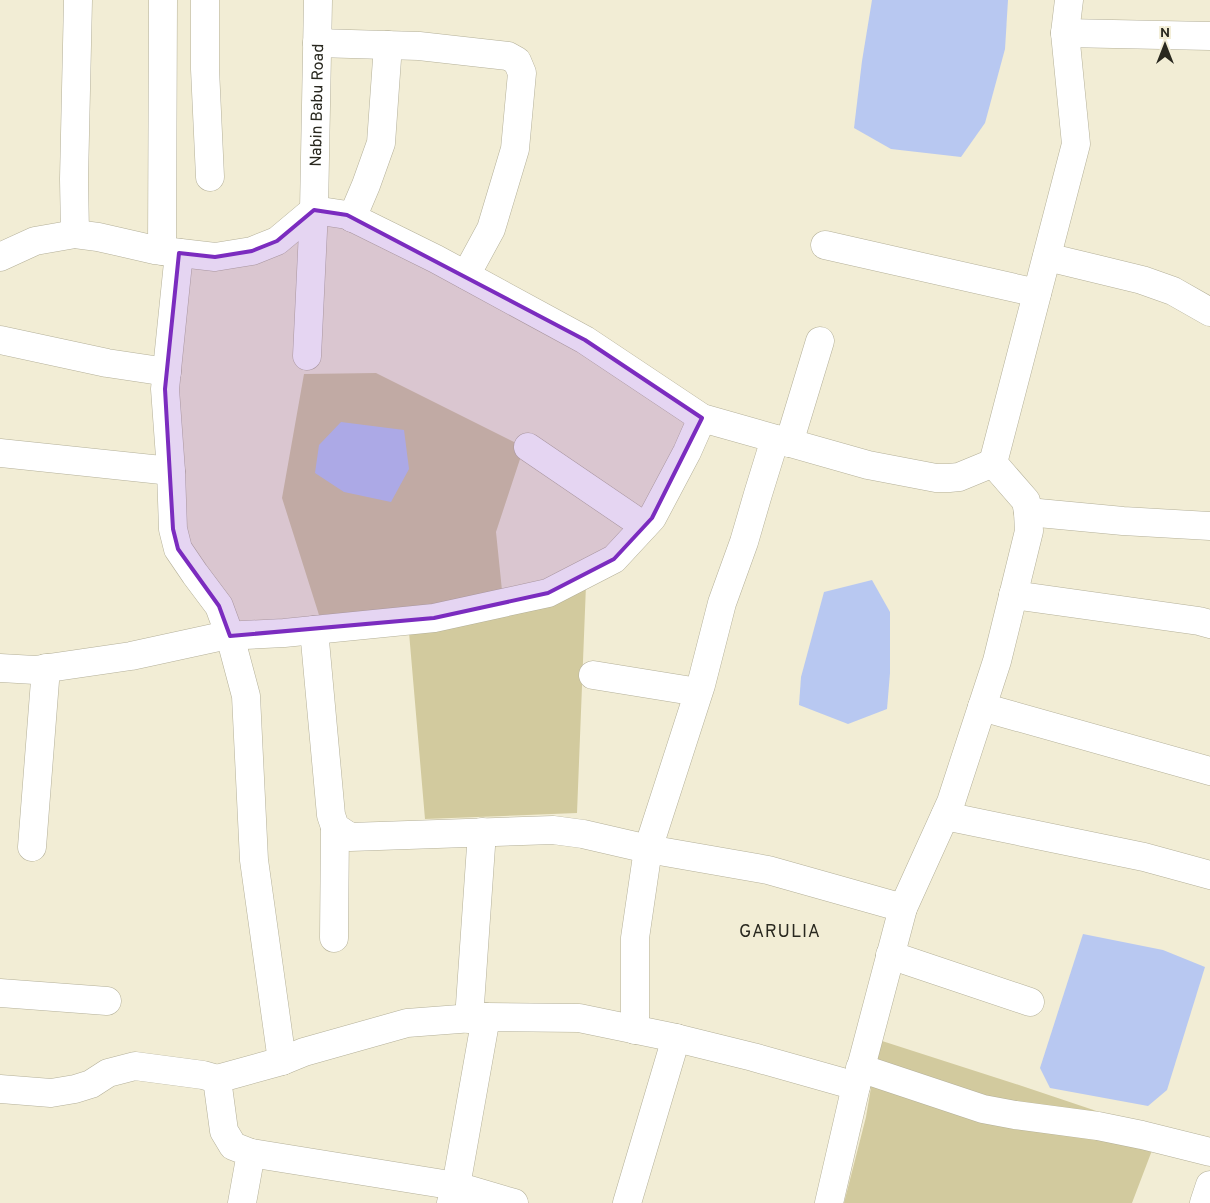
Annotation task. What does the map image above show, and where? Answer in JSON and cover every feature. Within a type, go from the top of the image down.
[{"type":"street","points":[[75,234],[74,179],[78,0]]},
{"type":"street","points":[[163,0],[170,252],[165,389],[171,471],[172,529],[178,549],[220,606],[246,696],[254,860],[282,1061]]},
{"type":"street","points":[[204,0],[210,176]]},
{"type":"street","name":"Nabin Babu Road","points":[[308,356],[314,210],[318,0]]},
{"type":"street","points":[[993,463],[1076,144],[1065,33],[1069,0]]},
{"type":"street","points":[[1065,33],[1210,36]]},
{"type":"street","points":[[317,43],[419,46],[508,56],[517,61],[522,74],[515,149],[491,229],[466,276]]},
{"type":"street","points":[[352,218],[366,186],[381,143],[388,45]]},
{"type":"street","points":[[0,258],[35,241],[75,234],[170,252],[215,257],[252,251],[277,242],[314,210],[346,216],[436,259],[585,340],[702,418],[868,464],[936,478],[958,477],[993,463]]},
{"type":"street","points":[[825,246],[1037,293]]},
{"type":"street","points":[[1046,257],[1142,280],[1173,291],[1210,312]]},
{"type":"street","points":[[0,340],[107,363],[167,372]]},
{"type":"street","points":[[635,1030],[635,938],[648,849],[698,692],[722,603],[744,542],[758,494],[782,441],[820,341]]},
{"type":"street","points":[[0,668],[35,670],[131,656],[223,636],[314,630],[434,618],[548,593],[614,558],[652,518],[687,452],[702,418]]},
{"type":"street","points":[[528,447],[644,526]]},
{"type":"street","points":[[0,453],[171,471]]},
{"type":"street","points":[[829,1203],[858,1077],[903,908],[951,802],[997,661],[1029,531],[1026,501],[993,463]]},
{"type":"street","points":[[1028,512],[1122,521],[1210,526]]},
{"type":"street","points":[[1013,595],[1210,624]]},
{"type":"street","points":[[314,630],[331,815],[335,827],[334,938]]},
{"type":"street","points":[[32,848],[46,668]]},
{"type":"street","points":[[593,675],[698,692]]},
{"type":"street","points":[[982,707],[1210,770]]},
{"type":"street","points":[[945,816],[1144,857],[1210,875]]},
{"type":"street","points":[[335,827],[350,837],[553,830],[583,834],[648,849],[768,870],[903,908]]},
{"type":"street","points":[[454,1195],[478,1018],[482,832]]},
{"type":"street","points":[[890,955],[1030,1002]]},
{"type":"street","points":[[0,993],[107,1001]]},
{"type":"street","points":[[0,1089],[51,1093],[91,1084],[108,1073],[135,1066],[217,1078],[282,1061],[304,1052],[407,1022],[478,1018],[579,1018],[676,1038],[753,1057],[858,1077],[983,1110],[1142,1134],[1210,1152]]},
{"type":"street","points":[[627,1203],[676,1038]]},
{"type":"street","points":[[217,1078],[224,1130],[233,1146],[251,1153],[454,1195],[514,1203]]},
{"type":"street","points":[[242,1203],[251,1153]]},
{"type":"street","points":[[1204,1203],[1210,1185]]},
{"type":"highlighted area","points":[[314,210],[347,215],[585,340],[702,418],[652,518],[614,559],[548,593],[434,618],[230,636],[219,606],[178,549],[173,529],[165,389],[179,253],[215,257],[252,251],[277,241]]},
{"type":"shaded area","points":[[376,373],[524,447],[496,532],[504,610],[586,585],[577,813],[425,819],[407,609],[319,615],[282,498],[304,374]]},
{"type":"shaded area","points":[[879,1040],[1159,1132],[1132,1203],[844,1203],[866,1117]]},
{"type":"water","points":[[872,0],[1008,0],[1005,49],[985,123],[961,157],[891,149],[854,128]]},
{"type":"water","points":[[341,422],[404,430],[409,469],[391,502],[344,492],[315,473],[319,445]]},
{"type":"water","points":[[872,580],[890,612],[890,673],[887,709],[848,724],[799,705],[801,677],[824,592]]},
{"type":"water","points":[[1083,934],[1163,950],[1205,967],[1167,1090],[1148,1106],[1050,1088],[1040,1068]]},
{"type":"district","name":"GARULIA","points":[[780,931]]}]
